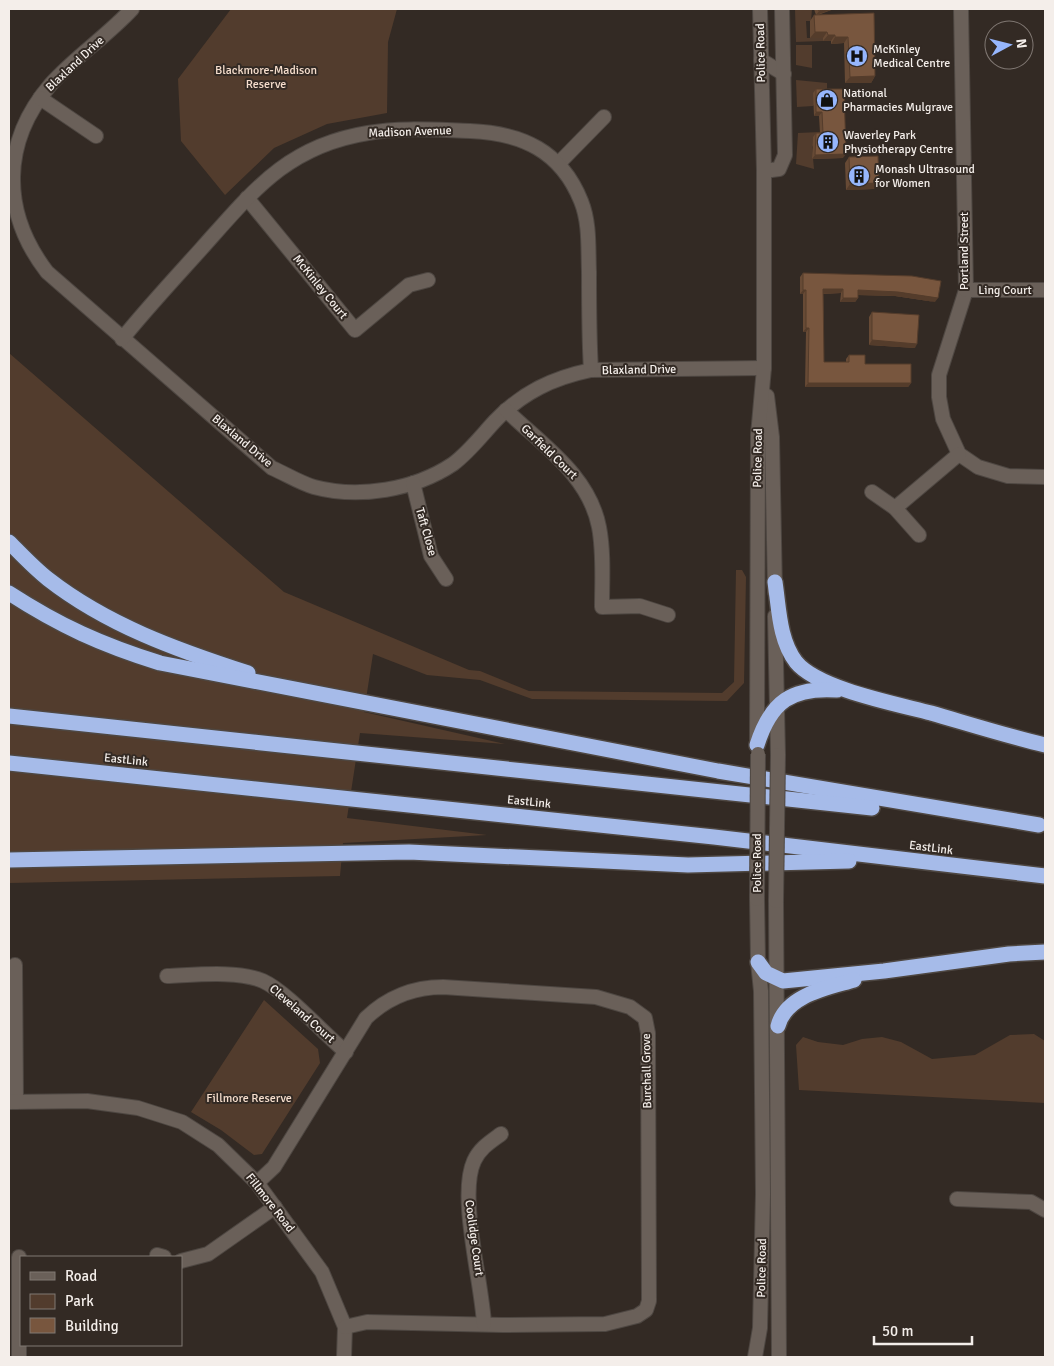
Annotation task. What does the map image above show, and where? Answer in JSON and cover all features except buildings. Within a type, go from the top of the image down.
[{"type":"highway","points":[[9,542],[47,579],[109,619],[175,650],[320,696]]},
{"type":"highway","points":[[775,582],[784,642],[797,663],[815,676],[852,692],[1045,745]]},
{"type":"highway","points":[[9,594],[52,620],[108,647],[160,663],[320,696],[424,713],[718,771],[1042,825]]},
{"type":"highway","points":[[758,749],[764,725],[776,708],[790,696],[814,689],[852,692]]},
{"type":"highway","points":[[9,716],[1042,825]]},
{"type":"highway","name":"EastLink","points":[[9,763],[694,835],[1045,876]]},
{"type":"highway","points":[[9,850],[183,856]]},
{"type":"highway","points":[[9,860],[409,852],[688,864],[908,860]]},
{"type":"highway","points":[[758,962],[766,973],[783,981],[884,971],[1009,954],[1045,952]]},
{"type":"highway","points":[[778,1026],[785,1012],[801,998],[884,971]]},
{"type":"street","name":"Blaxland Drive","points":[[132,9],[53,83],[40,98],[20,134],[13,167],[16,208],[24,236],[46,272],[272,468],[312,486],[325,489],[376,491],[413,483],[452,464],[472,447],[506,410],[527,393],[547,383],[591,370],[764,368]]},
{"type":"street","name":"Police Road","points":[[755,1357],[760,1328],[763,1194],[761,991],[758,962],[757,899],[758,435],[764,368],[764,171],[760,9]]},
{"type":"street","points":[[764,171],[779,169],[785,156],[782,9]]},
{"type":"street","name":"Portland Street","points":[[959,454],[943,419],[938,375],[966,290],[961,9]]},
{"type":"street","points":[[761,60],[784,74]]},
{"type":"street","points":[[40,98],[96,136]]},
{"type":"street","points":[[559,163],[604,117]]},
{"type":"street","name":"Madison Avenue","points":[[122,339],[261,183],[304,154],[327,143],[376,132],[455,131],[506,135],[528,143],[559,163],[572,182],[586,217],[591,370]]},
{"type":"street","name":"McKinley Court","points":[[247,198],[355,330],[408,284],[428,280]]},
{"type":"street","name":"Ling Court","points":[[966,290],[1045,290]]},
{"type":"street","name":"Police Road","points":[[764,368],[772,437],[778,755],[776,900],[779,1357]]},
{"type":"street","name":"Garfield Court","points":[[506,410],[572,472],[591,500],[599,527],[601,545],[602,608],[640,606],[668,615]]},
{"type":"street","points":[[895,508],[959,454],[978,467],[1008,476],[1045,476]]},
{"type":"street","name":"Taft Close","points":[[413,483],[431,556],[446,579]]},
{"type":"street","points":[[872,492],[895,508],[919,536]]},
{"type":"street","points":[[12,1102],[15,965]]},
{"type":"street","name":"Cleveland Court","points":[[167,976],[238,976],[264,981],[278,990],[346,1052]]},
{"type":"street","name":"Burchall Grove","points":[[258,1183],[274,1167],[366,1018],[378,1007],[396,996],[424,987],[596,997],[630,1007],[645,1018],[648,1033],[649,1300],[646,1310],[637,1316],[605,1324],[367,1322],[345,1327]]},
{"type":"street","name":"Fillmore Road","points":[[12,1102],[87,1101],[138,1108],[182,1122],[218,1145],[258,1183],[322,1272],[345,1327],[344,1357]]},
{"type":"street","name":"Coolidge Court","points":[[484,1324],[483,1301],[468,1204],[468,1180],[474,1162],[482,1149],[501,1134]]},
{"type":"street","points":[[957,1199],[1031,1202],[1045,1210]]},
{"type":"street","points":[[182,1261],[208,1254],[275,1207]]},
{"type":"street","points":[[19,1257],[19,1357]]},
{"type":"green space","name":"Blackmore-Madison Reserve","points":[[231,9],[397,9],[388,42],[387,113],[327,124],[274,148],[225,195],[181,141],[178,79]]},
{"type":"green space","points":[[795,9],[812,9],[811,21],[806,21],[807,38],[823,38],[823,41],[796,42]]},
{"type":"green space","points":[[796,45],[812,45],[812,68],[796,65]]},
{"type":"green space","points":[[796,80],[827,83],[827,93],[813,106],[797,107]]},
{"type":"green space","points":[[820,132],[820,137],[812,147],[814,169],[796,164],[798,133]]},
{"type":"green space","points":[[9,353],[284,592],[469,670],[480,671],[529,691],[722,693],[734,682],[736,570],[742,570],[746,577],[744,683],[727,701],[532,699],[480,680],[427,675],[373,654],[364,712],[505,744],[360,733],[347,818],[487,835],[343,843],[340,876],[9,883]]},
{"type":"green space","name":"Fillmore Reserve","points":[[264,1000],[318,1049],[320,1063],[262,1154],[254,1155],[221,1130],[191,1112]]},
{"type":"green space","points":[[1034,1034],[1045,1041],[1045,1103],[799,1090],[796,1045],[803,1037],[818,1042],[843,1045],[862,1039],[882,1037],[901,1042],[932,1059],[975,1055],[1010,1035]]},
{"type":"place","name":"McKinley Medical Centre","points":[[857,56]]},
{"type":"place","name":"National Pharmacies Mulgrave","points":[[827,100]]},
{"type":"place","name":"Waverley Park Physiotherapy Centre","points":[[828,142]]},
{"type":"place","name":"Monash Ultrasound for Women","points":[[859,176]]}]
